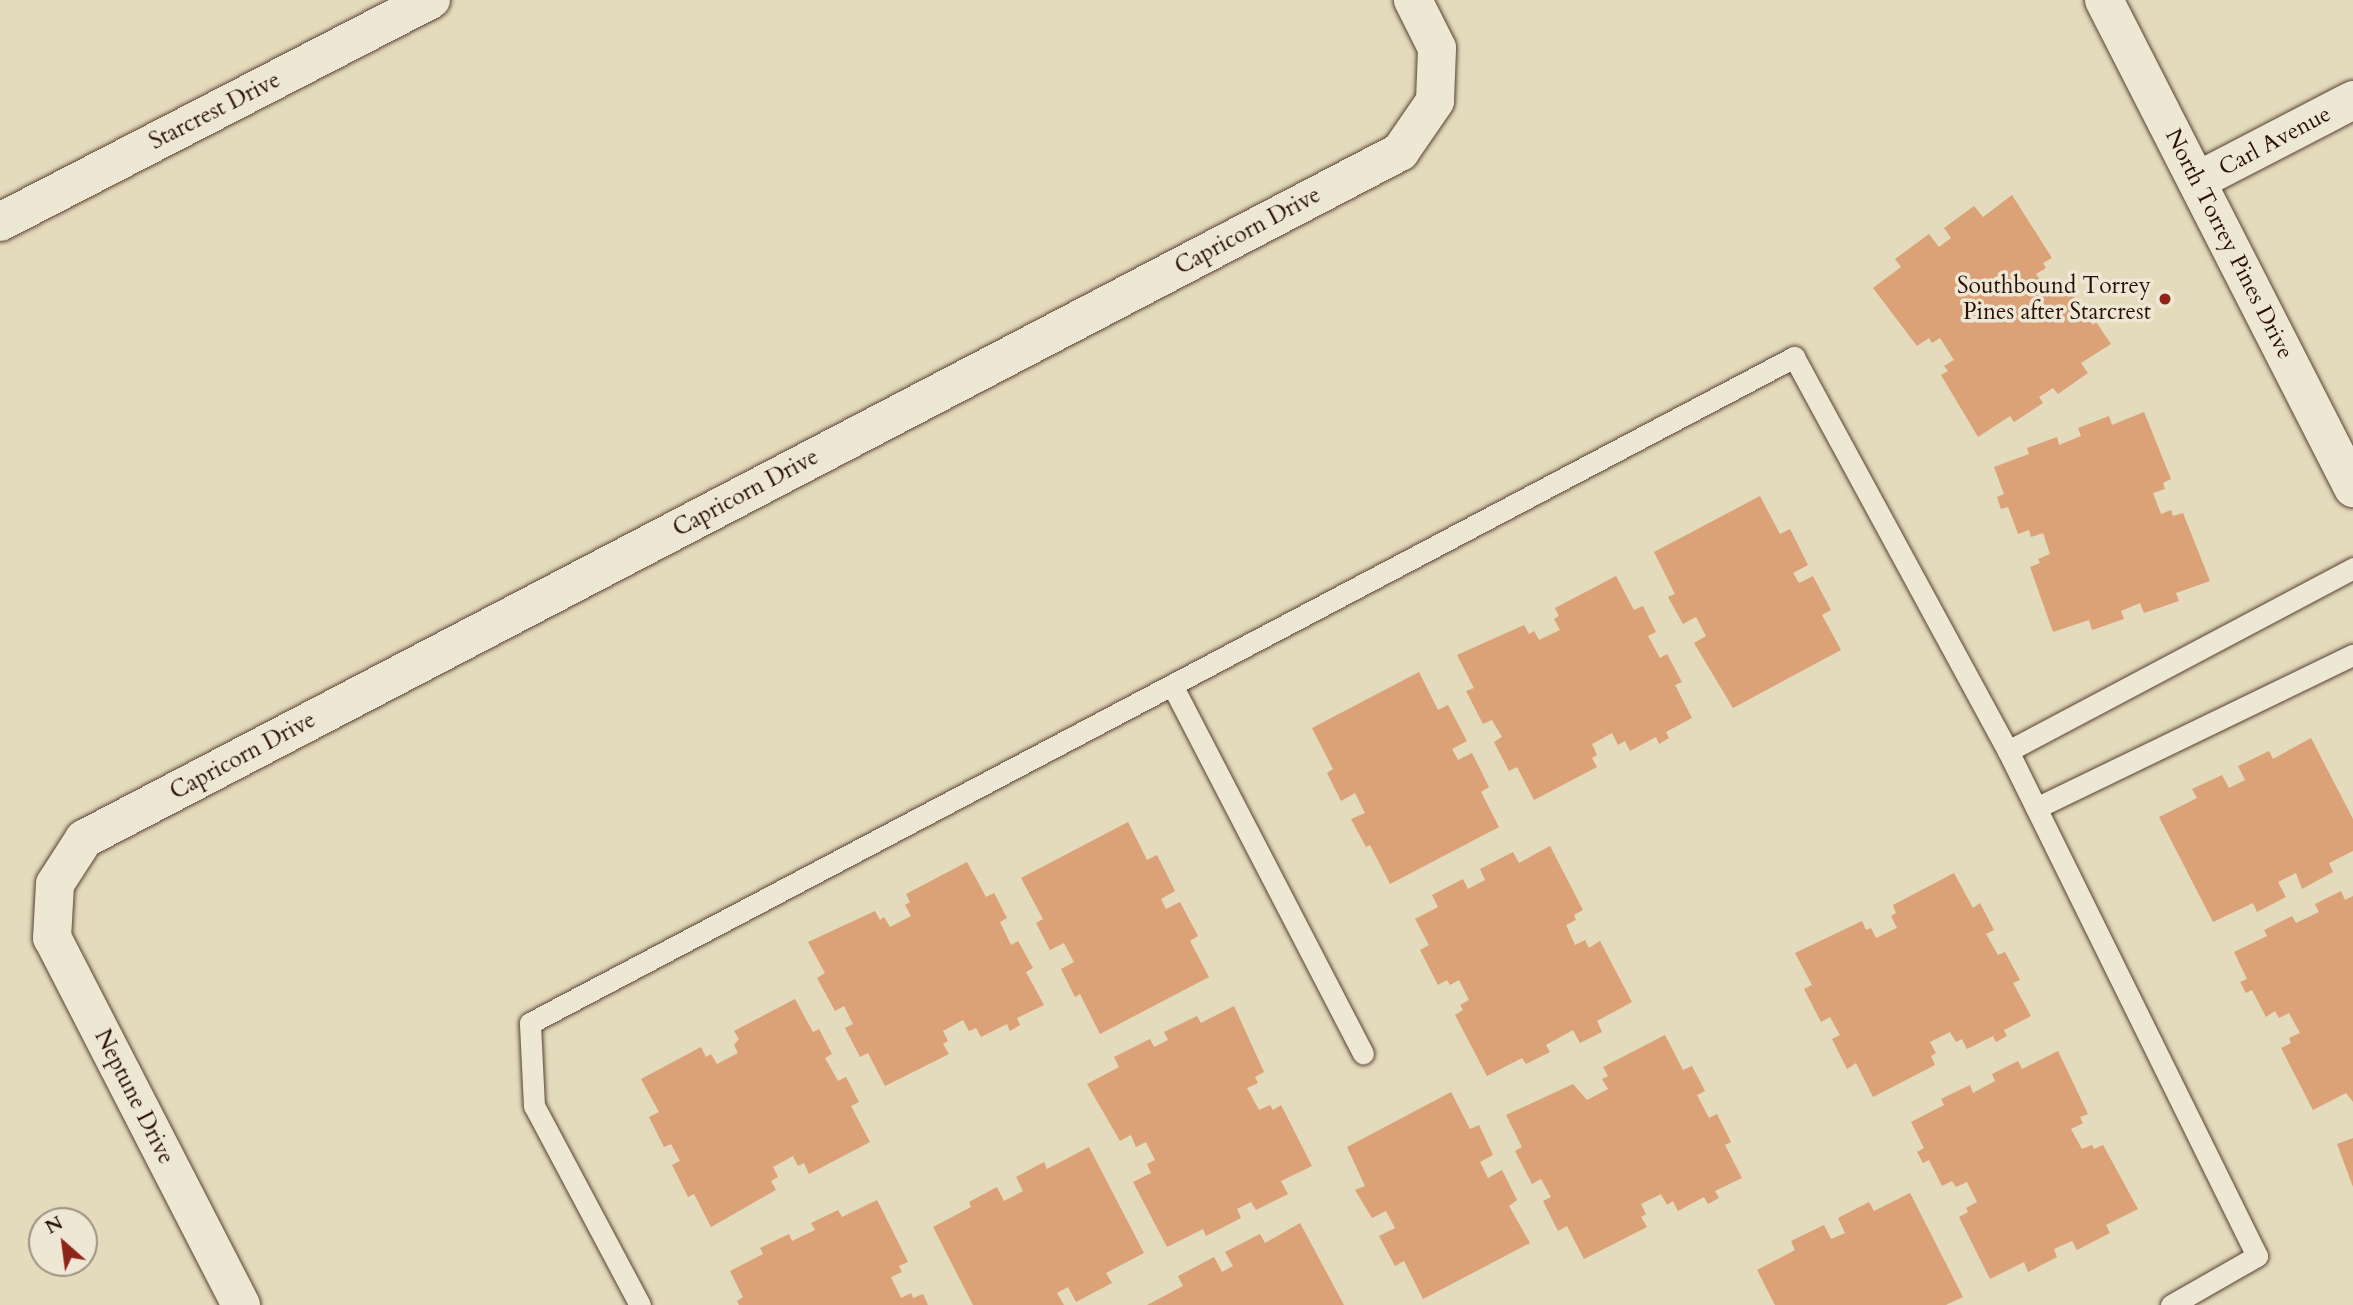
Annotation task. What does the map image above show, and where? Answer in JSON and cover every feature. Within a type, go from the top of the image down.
[{"type":"street","name":"Starcrest Drive","points":[[0,222],[431,0]]},
{"type":"street","name":"Capricorn Drive","points":[[55,884],[83,839],[1401,152],[1436,101],[1437,48],[1413,0]]},
{"type":"street","name":"North Torrey Pines Drive","points":[[2104,0],[2353,488]]},
{"type":"street","name":"Carl Avenue","points":[[2197,181],[2353,100]]},
{"type":"street","name":"Neptune Drive","points":[[55,884],[52,938],[242,1305]]},
{"type":"lane","points":[[640,1305],[534,1106],[530,1023],[1794,357],[2008,751],[2258,1256],[2171,1305]]},
{"type":"lane","points":[[2008,751],[2353,568]]},
{"type":"lane","points":[[2036,808],[2353,656]]},
{"type":"lane","points":[[1172,685],[1363,1053]]},
{"type":"building","points":[[2012,195],[2052,258],[2043,263],[2046,268],[2036,274],[2050,294],[2058,289],[2063,296],[2070,291],[2093,325],[2096,322],[2111,344],[2081,363],[2088,373],[2058,394],[2053,388],[2039,397],[2043,403],[2014,422],[2010,416],[1978,437],[1941,375],[1948,371],[1944,366],[1954,360],[1940,338],[1932,343],[1929,338],[1917,346],[1873,288],[1901,267],[1895,259],[1929,234],[1939,247],[1951,238],[1944,228],[1974,206],[1983,217]]},
{"type":"building","points":[[2144,412],[2171,479],[2163,483],[2165,489],[2153,493],[2161,514],[2171,510],[2173,516],[2183,513],[2210,581],[2176,593],[2179,601],[2144,613],[2140,603],[2121,611],[2124,619],[2092,630],[2089,620],[2053,632],[2030,567],[2040,563],[2038,559],[2050,554],[2043,533],[2031,537],[2029,530],[2018,534],[2008,507],[2001,509],[1997,497],[2004,494],[1994,467],[2029,454],[2027,448],[2057,437],[2059,445],[2081,436],[2078,428],[2109,416],[2112,425]]},
{"type":"building","points":[[1760,496],[1780,534],[1790,529],[1808,565],[1793,573],[1799,583],[1813,576],[1831,610],[1822,615],[1841,650],[1733,708],[1694,643],[1706,636],[1696,617],[1683,624],[1668,597],[1675,594],[1654,552]]},
{"type":"building","points":[[1616,576],[1634,610],[1643,606],[1656,632],[1648,636],[1660,658],[1667,654],[1682,682],[1675,685],[1692,718],[1666,732],[1669,738],[1659,744],[1656,737],[1630,751],[1625,741],[1618,745],[1612,733],[1592,744],[1597,755],[1592,758],[1597,767],[1534,800],[1517,767],[1509,771],[1494,742],[1502,737],[1492,720],[1483,724],[1466,691],[1474,688],[1457,655],[1524,625],[1529,634],[1534,631],[1539,640],[1560,630],[1554,619],[1559,616],[1555,608]]},
{"type":"building","points":[[1419,672],[1438,710],[1448,705],[1467,741],[1452,749],[1458,760],[1472,753],[1489,787],[1481,792],[1499,827],[1390,884],[1370,845],[1366,847],[1351,819],[1365,813],[1355,793],[1341,801],[1327,773],[1333,769],[1312,728]]},
{"type":"building","points":[[2311,738],[2353,819],[2353,851],[2329,863],[2333,872],[2302,889],[2296,873],[2278,882],[2286,897],[2257,912],[2253,903],[2213,922],[2159,817],[2197,798],[2192,789],[2222,775],[2229,788],[2245,780],[2238,766],[2269,751],[2273,759]]},
{"type":"building","points":[[1128,822],[1147,860],[1157,855],[1175,891],[1161,899],[1166,909],[1180,902],[1198,936],[1190,941],[1209,977],[1100,1034],[1080,994],[1075,997],[1061,969],[1074,962],[1064,943],[1050,950],[1036,923],[1043,919],[1021,878]]},
{"type":"building","points":[[1550,846],[1583,910],[1574,915],[1576,920],[1566,925],[1575,945],[1585,940],[1589,948],[1600,941],[1632,1002],[1597,1021],[1602,1032],[1580,1043],[1573,1030],[1546,1045],[1550,1052],[1526,1064],[1522,1058],[1487,1076],[1455,1015],[1463,1010],[1460,1005],[1469,1000],[1459,980],[1450,985],[1447,980],[1438,985],[1420,950],[1429,945],[1415,919],[1438,907],[1432,895],[1463,879],[1468,889],[1485,880],[1480,869],[1513,852],[1519,863]]},
{"type":"building","points":[[967,862],[986,897],[994,893],[1007,918],[1000,922],[1011,945],[1018,941],[1033,968],[1026,972],[1044,1005],[1017,1018],[1020,1025],[1010,1031],[1007,1024],[981,1037],[976,1028],[969,1031],[963,1020],[943,1031],[948,1041],[943,1044],[949,1054],[885,1086],[868,1053],[860,1057],[845,1028],[853,1024],[844,1006],[835,1011],[817,978],[825,973],[808,942],[875,911],[880,920],[884,917],[890,927],[911,916],[905,905],[910,902],[906,894]]},
{"type":"building","points":[[1954,873],[1973,908],[1980,903],[1994,930],[1986,934],[1998,955],[2005,952],[2020,980],[2013,983],[2031,1016],[2004,1030],[2007,1036],[1996,1042],[1993,1036],[1967,1049],[1962,1039],[1956,1042],[1950,1032],[1930,1042],[1936,1053],[1931,1056],[1935,1065],[1873,1097],[1856,1063],[1847,1069],[1832,1039],[1840,1035],[1830,1017],[1821,1022],[1804,989],[1812,985],[1795,953],[1862,921],[1866,930],[1871,928],[1876,938],[1897,928],[1891,916],[1896,913],[1893,905]]},
{"type":"building","points":[[2341,891],[2345,900],[2353,896],[2353,1102],[2346,1093],[2313,1110],[2281,1048],[2291,1043],[2289,1038],[2300,1033],[2289,1013],[2279,1018],[2275,1011],[2266,1017],[2252,990],[2246,993],[2240,982],[2247,979],[2234,952],[2267,936],[2264,930],[2292,916],[2296,923],[2319,912],[2315,904]]},
{"type":"building","points":[[795,999],[813,1032],[819,1029],[832,1054],[825,1058],[838,1081],[846,1077],[859,1102],[851,1106],[870,1142],[809,1174],[804,1163],[798,1166],[793,1156],[773,1167],[778,1177],[771,1181],[776,1190],[711,1227],[694,1194],[688,1197],[672,1165],[680,1161],[671,1144],[664,1147],[649,1117],[659,1112],[641,1079],[701,1047],[706,1057],[711,1054],[717,1064],[738,1053],[734,1045],[739,1039],[734,1031]]},
{"type":"building","points":[[1234,1006],[1264,1072],[1255,1077],[1258,1083],[1247,1088],[1259,1110],[1270,1105],[1273,1110],[1281,1105],[1312,1166],[1281,1181],[1288,1194],[1256,1210],[1251,1202],[1237,1209],[1241,1218],[1206,1236],[1203,1229],[1167,1247],[1133,1182],[1151,1173],[1147,1164],[1155,1160],[1146,1142],[1136,1147],[1131,1135],[1120,1141],[1087,1084],[1119,1067],[1114,1057],[1150,1039],[1154,1047],[1168,1040],[1164,1032],[1197,1016],[1201,1023]]},
{"type":"building","points":[[1665,1035],[1683,1070],[1692,1066],[1705,1091],[1697,1095],[1709,1118],[1717,1114],[1731,1142],[1725,1145],[1742,1178],[1715,1191],[1719,1198],[1708,1204],[1704,1197],[1678,1211],[1673,1201],[1667,1205],[1661,1194],[1641,1204],[1646,1214],[1641,1217],[1647,1227],[1584,1259],[1567,1226],[1558,1231],[1543,1201],[1551,1197],[1541,1179],[1532,1184],[1515,1151],[1522,1147],[1506,1115],[1573,1084],[1587,1100],[1608,1089],[1602,1079],[1608,1076],[1603,1067]]},
{"type":"building","points":[[2058,1051],[2088,1114],[2080,1117],[2083,1123],[2071,1129],[2082,1149],[2092,1145],[2094,1149],[2103,1145],[2138,1209],[2106,1225],[2110,1233],[2077,1250],[2072,1241],[2054,1249],[2057,1257],[2028,1272],[2024,1262],[1990,1279],[1959,1217],[1968,1212],[1966,1208],[1977,1202],[1967,1182],[1956,1187],[1952,1181],[1942,1186],[1929,1160],[1923,1163],[1917,1152],[1924,1148],[1911,1122],[1944,1105],[1941,1099],[1970,1085],[1973,1093],[1995,1081],[1992,1074],[2018,1061],[2022,1069]]},
{"type":"building","points":[[1451,1092],[1470,1129],[1479,1125],[1493,1155],[1480,1162],[1488,1178],[1502,1170],[1517,1200],[1509,1206],[1530,1243],[1423,1299],[1404,1261],[1395,1266],[1379,1236],[1395,1228],[1386,1211],[1372,1218],[1355,1190],[1365,1186],[1347,1147]]},
{"type":"building","points":[[2353,1138],[2353,1187],[2337,1144]]},
{"type":"building","points":[[1089,1147],[1144,1253],[1106,1273],[1112,1283],[1076,1302],[1068,1287],[1057,1293],[1064,1305],[973,1305],[933,1227],[971,1207],[969,1202],[997,1187],[1004,1201],[1023,1191],[1016,1177],[1044,1162],[1047,1169]]},
{"type":"building","points":[[1910,1193],[1963,1297],[1946,1305],[1775,1305],[1757,1270],[1795,1250],[1791,1241],[1824,1225],[1831,1239],[1845,1233],[1838,1218],[1869,1202],[1874,1211]]},
{"type":"building","points":[[877,1200],[908,1262],[899,1266],[902,1272],[891,1277],[901,1298],[911,1293],[913,1298],[923,1294],[928,1305],[739,1305],[737,1301],[743,1297],[730,1271],[763,1254],[760,1248],[789,1234],[792,1241],[815,1230],[811,1223],[838,1210],[842,1217]]},
{"type":"building","points":[[1300,1223],[1344,1305],[1147,1305],[1183,1286],[1178,1276],[1214,1257],[1222,1272],[1233,1266],[1225,1252],[1260,1234],[1265,1243]]},
{"type":"place","name":"Southbound Torrey Pines after Starcrest","points":[[2165,299]]}]
